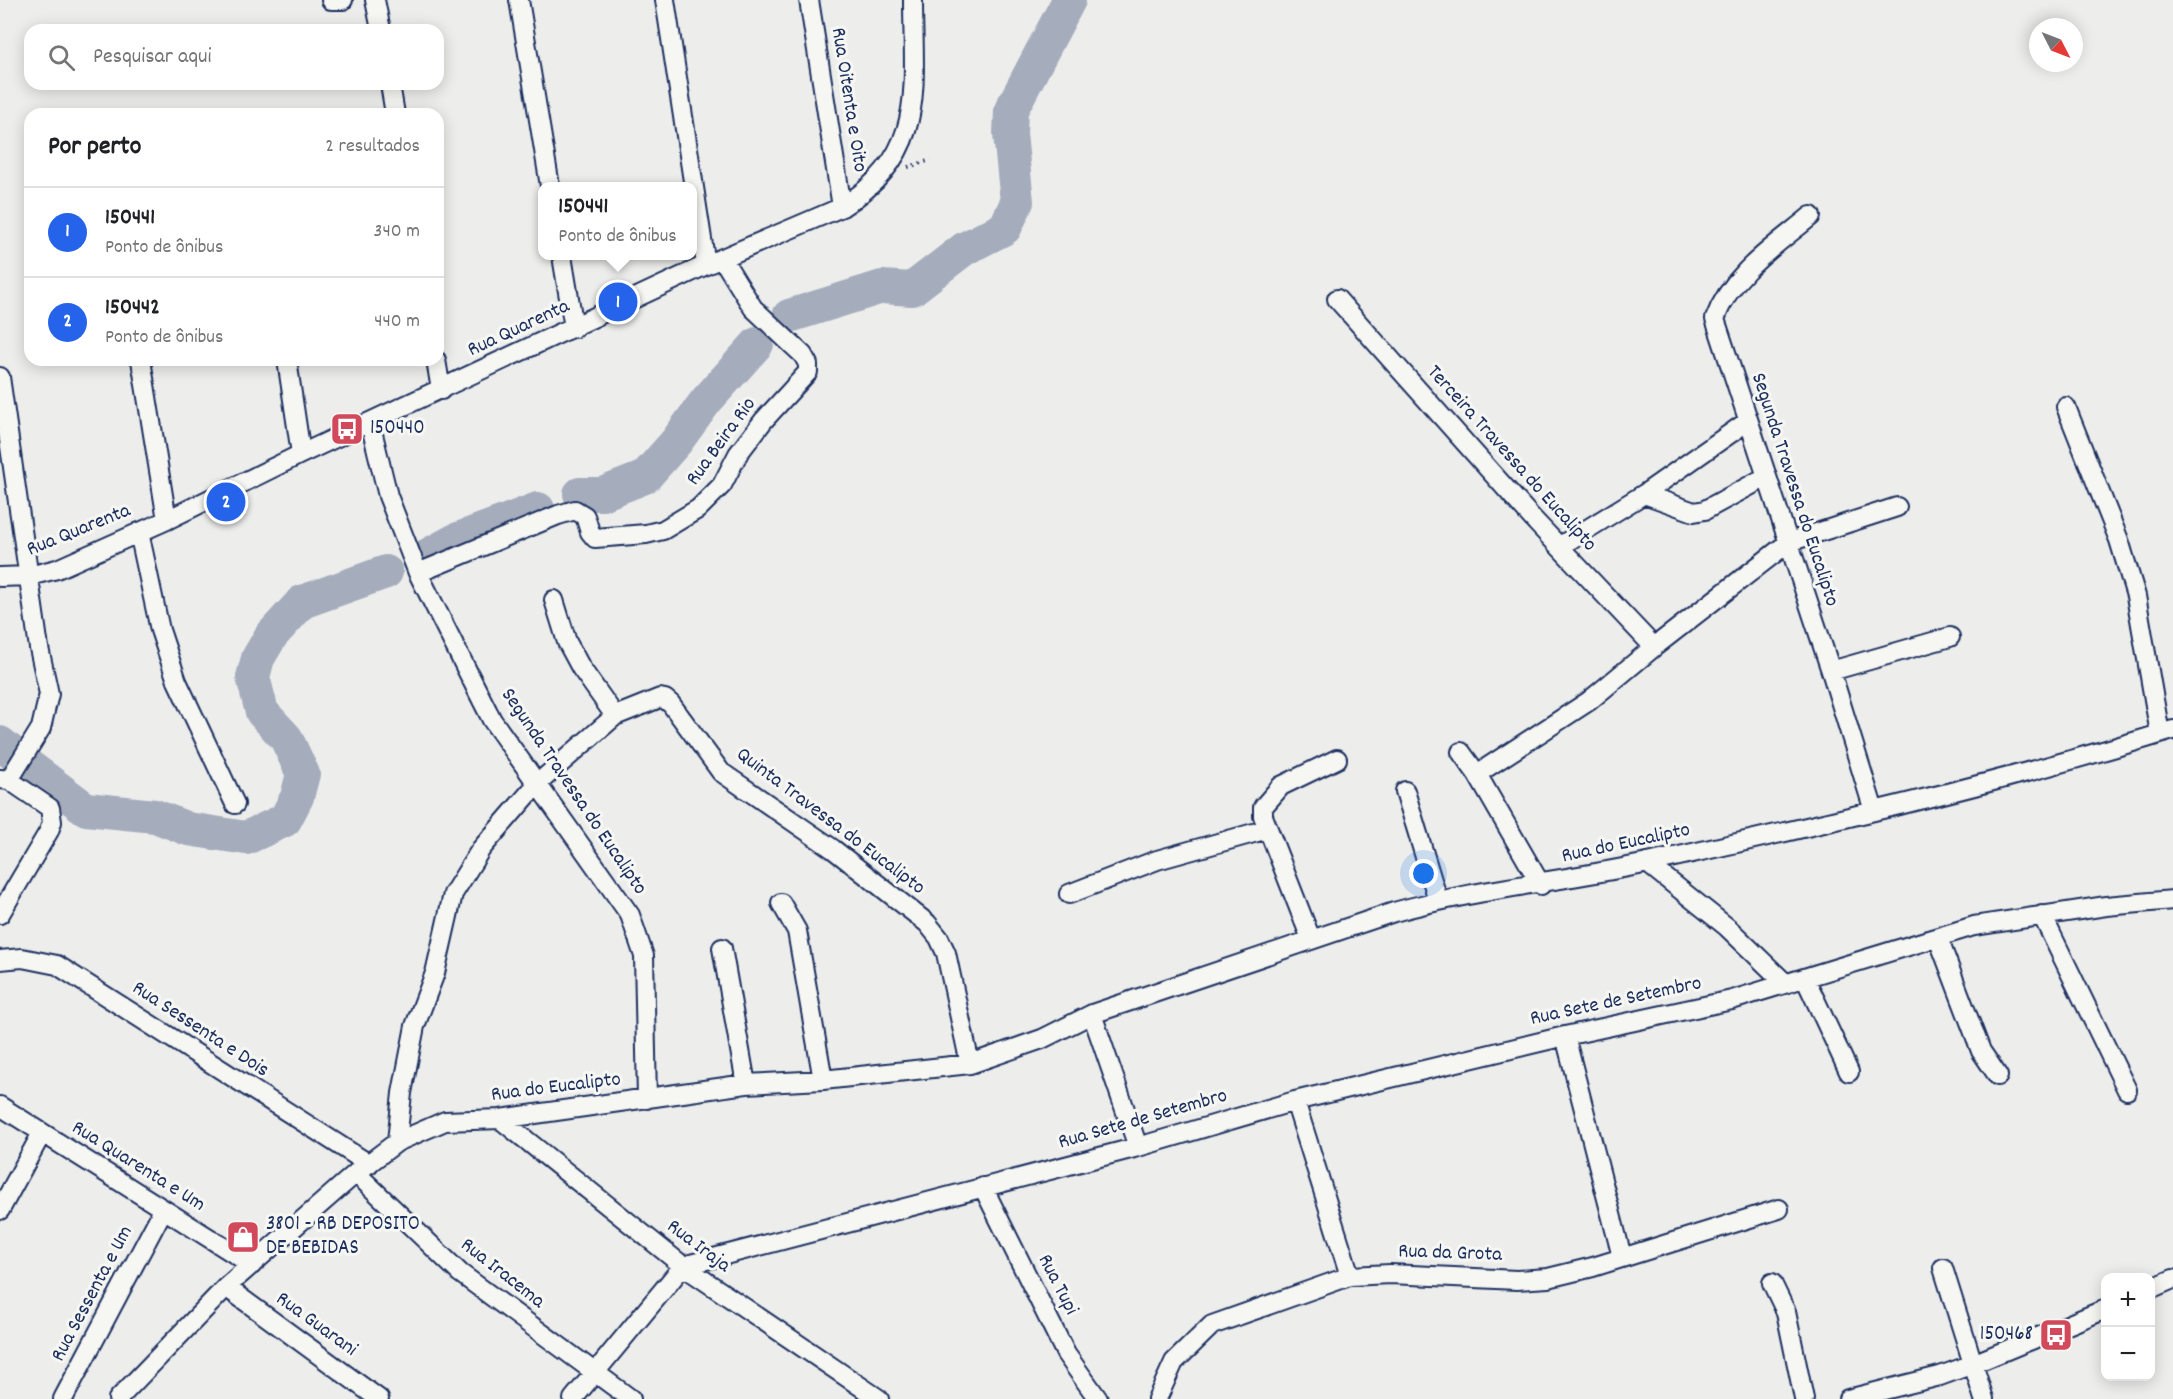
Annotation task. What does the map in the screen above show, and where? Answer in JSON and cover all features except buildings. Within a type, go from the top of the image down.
[{"type":"street","points":[[331,0],[343,0]]},
{"type":"street","points":[[519,0],[549,182]]},
{"type":"street","points":[[665,0],[714,261]]},
{"type":"street","name":"Rua Oitenta e Oito","points":[[809,0],[842,207]]},
{"type":"street","name":"Rua Quarenta","points":[[0,577],[29,576],[57,568],[167,520],[301,454],[714,261],[842,207],[873,186],[884,174],[898,151],[910,122],[913,0]]},
{"type":"street","points":[[376,1],[380,24]]},
{"type":"street","points":[[391,90],[394,108]]},
{"type":"street","name":"Segunda Travessa do Eucalipto","points":[[1811,216],[1748,269],[1727,291],[1715,319],[1831,671],[1874,811]]},
{"type":"street","points":[[563,260],[574,328]]},
{"type":"street","name":"Rua Beira Rio","points":[[418,573],[575,510],[585,516],[592,537],[598,539],[646,534],[673,525],[714,496],[748,440],[801,381],[808,372],[808,364],[803,355],[753,308],[714,261]]},
{"type":"street","name":"Terceira Travessa do Eucalipto","points":[[1337,299],[1533,519],[1653,647]]},
{"type":"street","points":[[142,366],[167,520]]},
{"type":"street","points":[[288,366],[301,454]]},
{"type":"street","points":[[437,366],[441,390]]},
{"type":"street","points":[[0,377],[39,648],[49,694],[41,728],[5,780],[50,808],[52,822],[49,831],[0,914]]},
{"type":"street","points":[[2066,407],[2119,540],[2136,596],[2167,732]]},
{"type":"street","name":"Segunda Travessa do Eucalipto","points":[[370,422],[388,496],[418,573],[492,720],[630,915],[644,956],[647,1099]]},
{"type":"street","points":[[1560,546],[1644,494],[1748,422]]},
{"type":"street","points":[[1644,494],[1694,512],[1705,510],[1766,477]]},
{"type":"street","points":[[1478,774],[1589,701],[1653,647],[1789,542],[1897,507]]},
{"type":"street","points":[[139,531],[160,630],[177,681],[235,804]]},
{"type":"street","points":[[397,1142],[402,1093],[415,1026],[435,973],[453,894],[481,849],[537,784],[615,716],[567,642],[554,600]]},
{"type":"street","points":[[1831,671],[1950,637]]},
{"type":"street","name":"Quinta Travessa do Eucalipto","points":[[615,716],[660,698],[665,699],[720,772],[833,849],[927,923],[939,938],[946,953],[970,1064]]},
{"type":"street","name":"Rua do Eucalipto","points":[[118,1399],[226,1287],[362,1169],[397,1142],[445,1121],[500,1119],[746,1084],[823,1080],[970,1064],[1042,1039],[1092,1014],[1311,939],[1438,900],[1541,885],[1874,811],[2167,732]]},
{"type":"street","points":[[1461,752],[1478,774],[1541,885]]},
{"type":"street","points":[[1311,939],[1263,816],[1263,807],[1281,786],[1337,759]]},
{"type":"street","points":[[1405,791],[1438,900]]},
{"type":"street","points":[[1069,894],[1157,860],[1268,829]]},
{"type":"street","points":[[1647,863],[1726,927],[1785,984]]},
{"type":"street","name":"Rua Sete de Setembro","points":[[683,1266],[1138,1147],[1295,1101],[1565,1036],[1732,1000],[1974,926],[2106,906],[2172,902]]},
{"type":"street","points":[[781,903],[797,931],[823,1080]]},
{"type":"street","points":[[2042,915],[2127,1090]]},
{"type":"street","points":[[1938,938],[1981,1051],[1998,1076]]},
{"type":"street","points":[[722,948],[746,1084]]},
{"type":"street","name":"Rua Sessenta e Dois","points":[[0,960],[22,957],[57,965],[362,1169]]},
{"type":"street","points":[[1805,978],[1849,1072]]},
{"type":"street","points":[[1092,1014],[1138,1147]]},
{"type":"street","points":[[1565,1036],[1622,1257]]},
{"type":"street","points":[[1295,1101],[1350,1276]]},
{"type":"street","name":"Rua Quarenta e Um","points":[[0,1106],[252,1265]]},
{"type":"street","name":"Rua Iraja","points":[[500,1119],[683,1266],[879,1399]]},
{"type":"street","points":[[0,1210],[42,1133]]},
{"type":"street","name":"Rua Iracema","points":[[362,1169],[460,1273],[631,1399]]},
{"type":"street","name":"Rua Tupi","points":[[983,1187],[1066,1354],[1098,1399]]},
{"type":"street","name":"Rua da Grota","points":[[1157,1399],[1174,1362],[1212,1325],[1350,1276],[1390,1274],[1536,1280],[1593,1267],[1779,1209]]},
{"type":"street","name":"Rua Sessenta e Um","points":[[63,1399],[163,1210]]},
{"type":"street","points":[[573,1399],[683,1266]]},
{"type":"street","points":[[1943,1268],[1984,1399]]},
{"type":"street","points":[[2155,1287],[2173,1279]]},
{"type":"street","points":[[1772,1282],[1786,1312],[1804,1399]]},
{"type":"street","name":"Rua Guarani","points":[[226,1287],[379,1399]]},
{"type":"street","points":[[1848,1399],[1940,1376],[2101,1311]]},
{"type":"waterway","points":[[789,316],[882,287],[912,289],[964,249],[1005,228],[1017,202],[1010,134],[1011,110],[1069,0]]},
{"type":"waterway","points":[[580,494],[602,494],[645,477],[676,442],[706,401],[757,344]]},
{"type":"waterway","points":[[419,560],[456,540],[538,509]]},
{"type":"waterway","points":[[26,764],[86,809],[155,816],[188,829],[246,838],[285,820],[297,797],[303,774],[286,738],[262,712],[253,677],[258,658],[271,636],[302,602],[386,572]]},
{"type":"waterway","points":[[0,743],[16,756]]},
{"type":"place","name":"150441","points":[[618,302]]},
{"type":"place","name":"150440","points":[[347,429]]},
{"type":"place","name":"150442","points":[[226,502]]},
{"type":"place","name":"3801 - RB DEPOSITO DE BEBIDAS","points":[[243,1237]]},
{"type":"place","name":"150468","points":[[2056,1335]]}]
